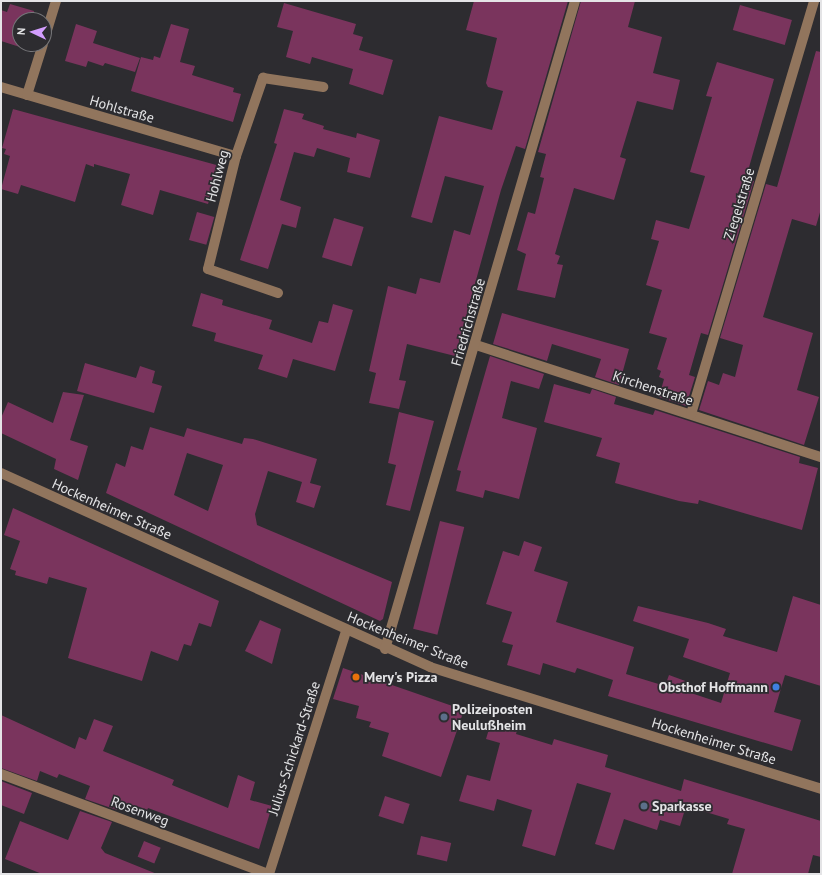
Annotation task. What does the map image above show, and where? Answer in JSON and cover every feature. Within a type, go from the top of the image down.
[{"type":"street","points":[[52,14],[56,1]]},
{"type":"street","name":"Friedrichstraße","points":[[385,649],[476,345],[575,1]]},
{"type":"street","name":"Ziegelstraße","points":[[690,414],[814,1]]},
{"type":"street","points":[[27,95],[40,52]]},
{"type":"street","name":"Hohlweg","points":[[278,293],[208,269],[236,156],[263,78],[323,87]]},
{"type":"street","name":"Hohlstraße","points":[[1,87],[236,156]]},
{"type":"street","name":"Kirchenstraße","points":[[476,345],[821,457]]},
{"type":"street","name":"Hockenheimer Straße","points":[[1,473],[385,649],[481,684],[821,789]]},
{"type":"street","name":"Julius-Schickard-Straße","points":[[269,874],[346,631]]},
{"type":"street","name":"Rosenweg","points":[[1,774],[269,874]]},
{"type":"building","points":[[474,1],[568,1],[525,149],[516,146],[501,190],[455,356],[407,344],[399,380],[406,381],[399,409],[369,403],[376,373],[369,371],[388,286],[416,294],[420,278],[440,283],[454,230],[470,235],[484,186],[445,176],[432,223],[411,217],[439,116],[492,130],[503,91],[488,87],[486,83],[497,38],[466,30]]},
{"type":"building","points":[[581,1],[635,1],[628,27],[662,37],[653,73],[680,80],[673,110],[637,101],[620,157],[626,159],[614,200],[574,188],[555,254],[560,256],[557,264],[563,265],[555,298],[517,290],[526,254],[517,250],[528,212],[535,214],[544,178],[540,177],[546,154],[538,152]]},
{"type":"building","points":[[284,3],[356,24],[353,34],[363,37],[359,50],[393,60],[383,95],[349,84],[353,69],[312,57],[310,64],[286,57],[293,31],[277,27]]},
{"type":"building","points":[[10,4],[34,11],[12,12],[12,44],[1,41],[1,10],[7,12]]},
{"type":"building","points":[[740,5],[792,20],[785,45],[733,30]]},
{"type":"building","points":[[76,24],[97,31],[93,43],[140,58],[135,72],[105,63],[103,66],[88,61],[86,67],[65,61]]},
{"type":"building","points":[[171,24],[189,29],[180,62],[195,66],[192,75],[234,88],[233,92],[241,94],[233,122],[131,91],[141,57],[153,60],[154,56],[160,58]]},
{"type":"building","points":[[816,51],[821,52],[821,209],[816,226],[792,219],[763,317],[813,333],[797,390],[819,397],[804,445],[699,410],[708,381],[719,385],[723,373],[735,377],[743,345],[720,338],[766,184],[777,187]]},
{"type":"building","points":[[717,62],[774,79],[746,178],[754,181],[708,335],[701,333],[689,375],[695,377],[686,406],[659,397],[664,379],[659,377],[661,371],[657,369],[667,338],[649,333],[662,290],[646,285],[659,241],[651,239],[656,220],[689,229],[705,176],[690,172],[712,97],[706,96]]},
{"type":"building","points":[[13,109],[220,166],[208,204],[160,190],[153,215],[121,205],[130,174],[94,164],[94,167],[86,164],[75,202],[21,185],[18,194],[1,189],[10,156],[4,154],[6,149],[2,148]]},
{"type":"building","points":[[284,109],[304,114],[302,119],[324,126],[323,129],[356,138],[357,133],[380,140],[370,178],[347,172],[350,158],[317,148],[314,157],[294,152],[280,200],[301,207],[296,228],[282,224],[268,269],[240,260],[277,144],[274,143]]},
{"type":"building","points":[[197,212],[214,217],[206,245],[189,240]]},
{"type":"building","points":[[334,218],[364,227],[352,266],[322,257]]},
{"type":"building","points":[[201,293],[223,300],[222,305],[272,320],[269,329],[312,343],[319,321],[328,323],[333,304],[353,310],[335,371],[293,359],[287,378],[258,369],[263,355],[214,341],[216,333],[192,326]]},
{"type":"building","points":[[502,313],[629,349],[619,385],[595,377],[601,359],[552,344],[547,361],[493,344]]},
{"type":"building","points":[[490,356],[544,374],[539,389],[511,381],[502,418],[537,428],[519,499],[485,490],[483,498],[456,491],[461,471],[457,470]]},
{"type":"building","points":[[85,363],[136,378],[140,366],[155,371],[152,383],[162,386],[154,413],[77,391]]},
{"type":"building","points":[[554,384],[590,394],[592,389],[616,397],[614,404],[653,415],[655,410],[800,457],[799,463],[818,468],[802,530],[699,500],[698,504],[679,501],[615,483],[620,463],[596,456],[602,438],[544,422]]},
{"type":"building","points":[[63,392],[84,395],[70,440],[88,446],[78,480],[54,469],[56,459],[1,433],[1,418],[8,402],[53,423]]},
{"type":"building","points":[[399,412],[434,421],[410,511],[386,505],[396,465],[388,463]]},
{"type":"building","points":[[150,427],[184,437],[187,428],[242,444],[244,438],[253,439],[317,459],[310,483],[321,486],[314,508],[296,502],[302,482],[268,471],[255,514],[257,525],[392,582],[383,619],[380,621],[106,493],[116,463],[125,467],[131,446],[143,450]],"holes":[[[187,453],[223,465],[208,511],[174,495]]]},
{"type":"building","points":[[13,508],[219,601],[211,627],[199,623],[191,646],[184,644],[178,661],[151,651],[142,681],[68,658],[87,588],[49,577],[47,584],[15,575],[16,571],[10,569],[20,541],[4,535]]},
{"type":"building","points":[[440,521],[464,527],[437,635],[413,629]]},
{"type":"building","points":[[524,541],[542,547],[534,571],[568,582],[556,622],[634,647],[626,674],[665,686],[669,675],[688,682],[685,691],[721,703],[730,673],[683,657],[689,639],[633,621],[638,606],[708,623],[726,629],[723,636],[777,652],[793,596],[821,605],[821,686],[785,675],[774,712],[801,720],[792,751],[608,696],[613,680],[577,668],[575,673],[543,663],[540,675],[507,665],[513,645],[502,642],[512,612],[486,604],[503,551],[519,556]]},
{"type":"building","points":[[260,620],[281,629],[272,664],[245,651]]},
{"type":"building","points":[[343,668],[464,710],[441,777],[382,756],[389,733],[369,727],[371,722],[356,718],[359,706],[333,699]]},
{"type":"building","points":[[1,715],[75,749],[79,737],[86,740],[94,719],[113,726],[103,751],[174,780],[172,785],[228,808],[238,775],[255,782],[250,800],[272,806],[259,849],[148,808],[146,813],[120,802],[117,810],[85,799],[90,786],[59,774],[57,778],[40,771],[37,781],[1,768]]},
{"type":"building","points":[[492,719],[518,727],[516,734],[552,745],[554,739],[608,755],[605,767],[681,791],[684,779],[821,821],[821,857],[813,855],[808,874],[732,874],[745,829],[727,824],[729,819],[686,806],[680,826],[660,820],[657,830],[624,819],[614,850],[595,844],[611,793],[577,783],[555,856],[522,846],[532,810],[497,799],[494,811],[459,801],[467,775],[490,781],[500,743],[486,739]]},
{"type":"building","points":[[1,781],[32,793],[24,814],[1,805]]},
{"type":"building","points":[[385,796],[410,804],[403,824],[379,816]]},
{"type":"building","points":[[80,811],[112,822],[101,848],[105,853],[157,874],[42,874],[5,859],[20,821],[68,840]]},
{"type":"building","points":[[421,836],[451,843],[447,861],[417,855]]},
{"type":"building","points":[[144,841],[161,848],[154,864],[138,857]]},
{"type":"place","name":"Mery's Pizza","points":[[356,677]]},
{"type":"place","name":"Obsthof Hoffmann","points":[[776,687]]},
{"type":"place","name":"Polizeiposten Neulußheim","points":[[444,717]]},
{"type":"place","name":"Sparkasse","points":[[644,806]]}]
